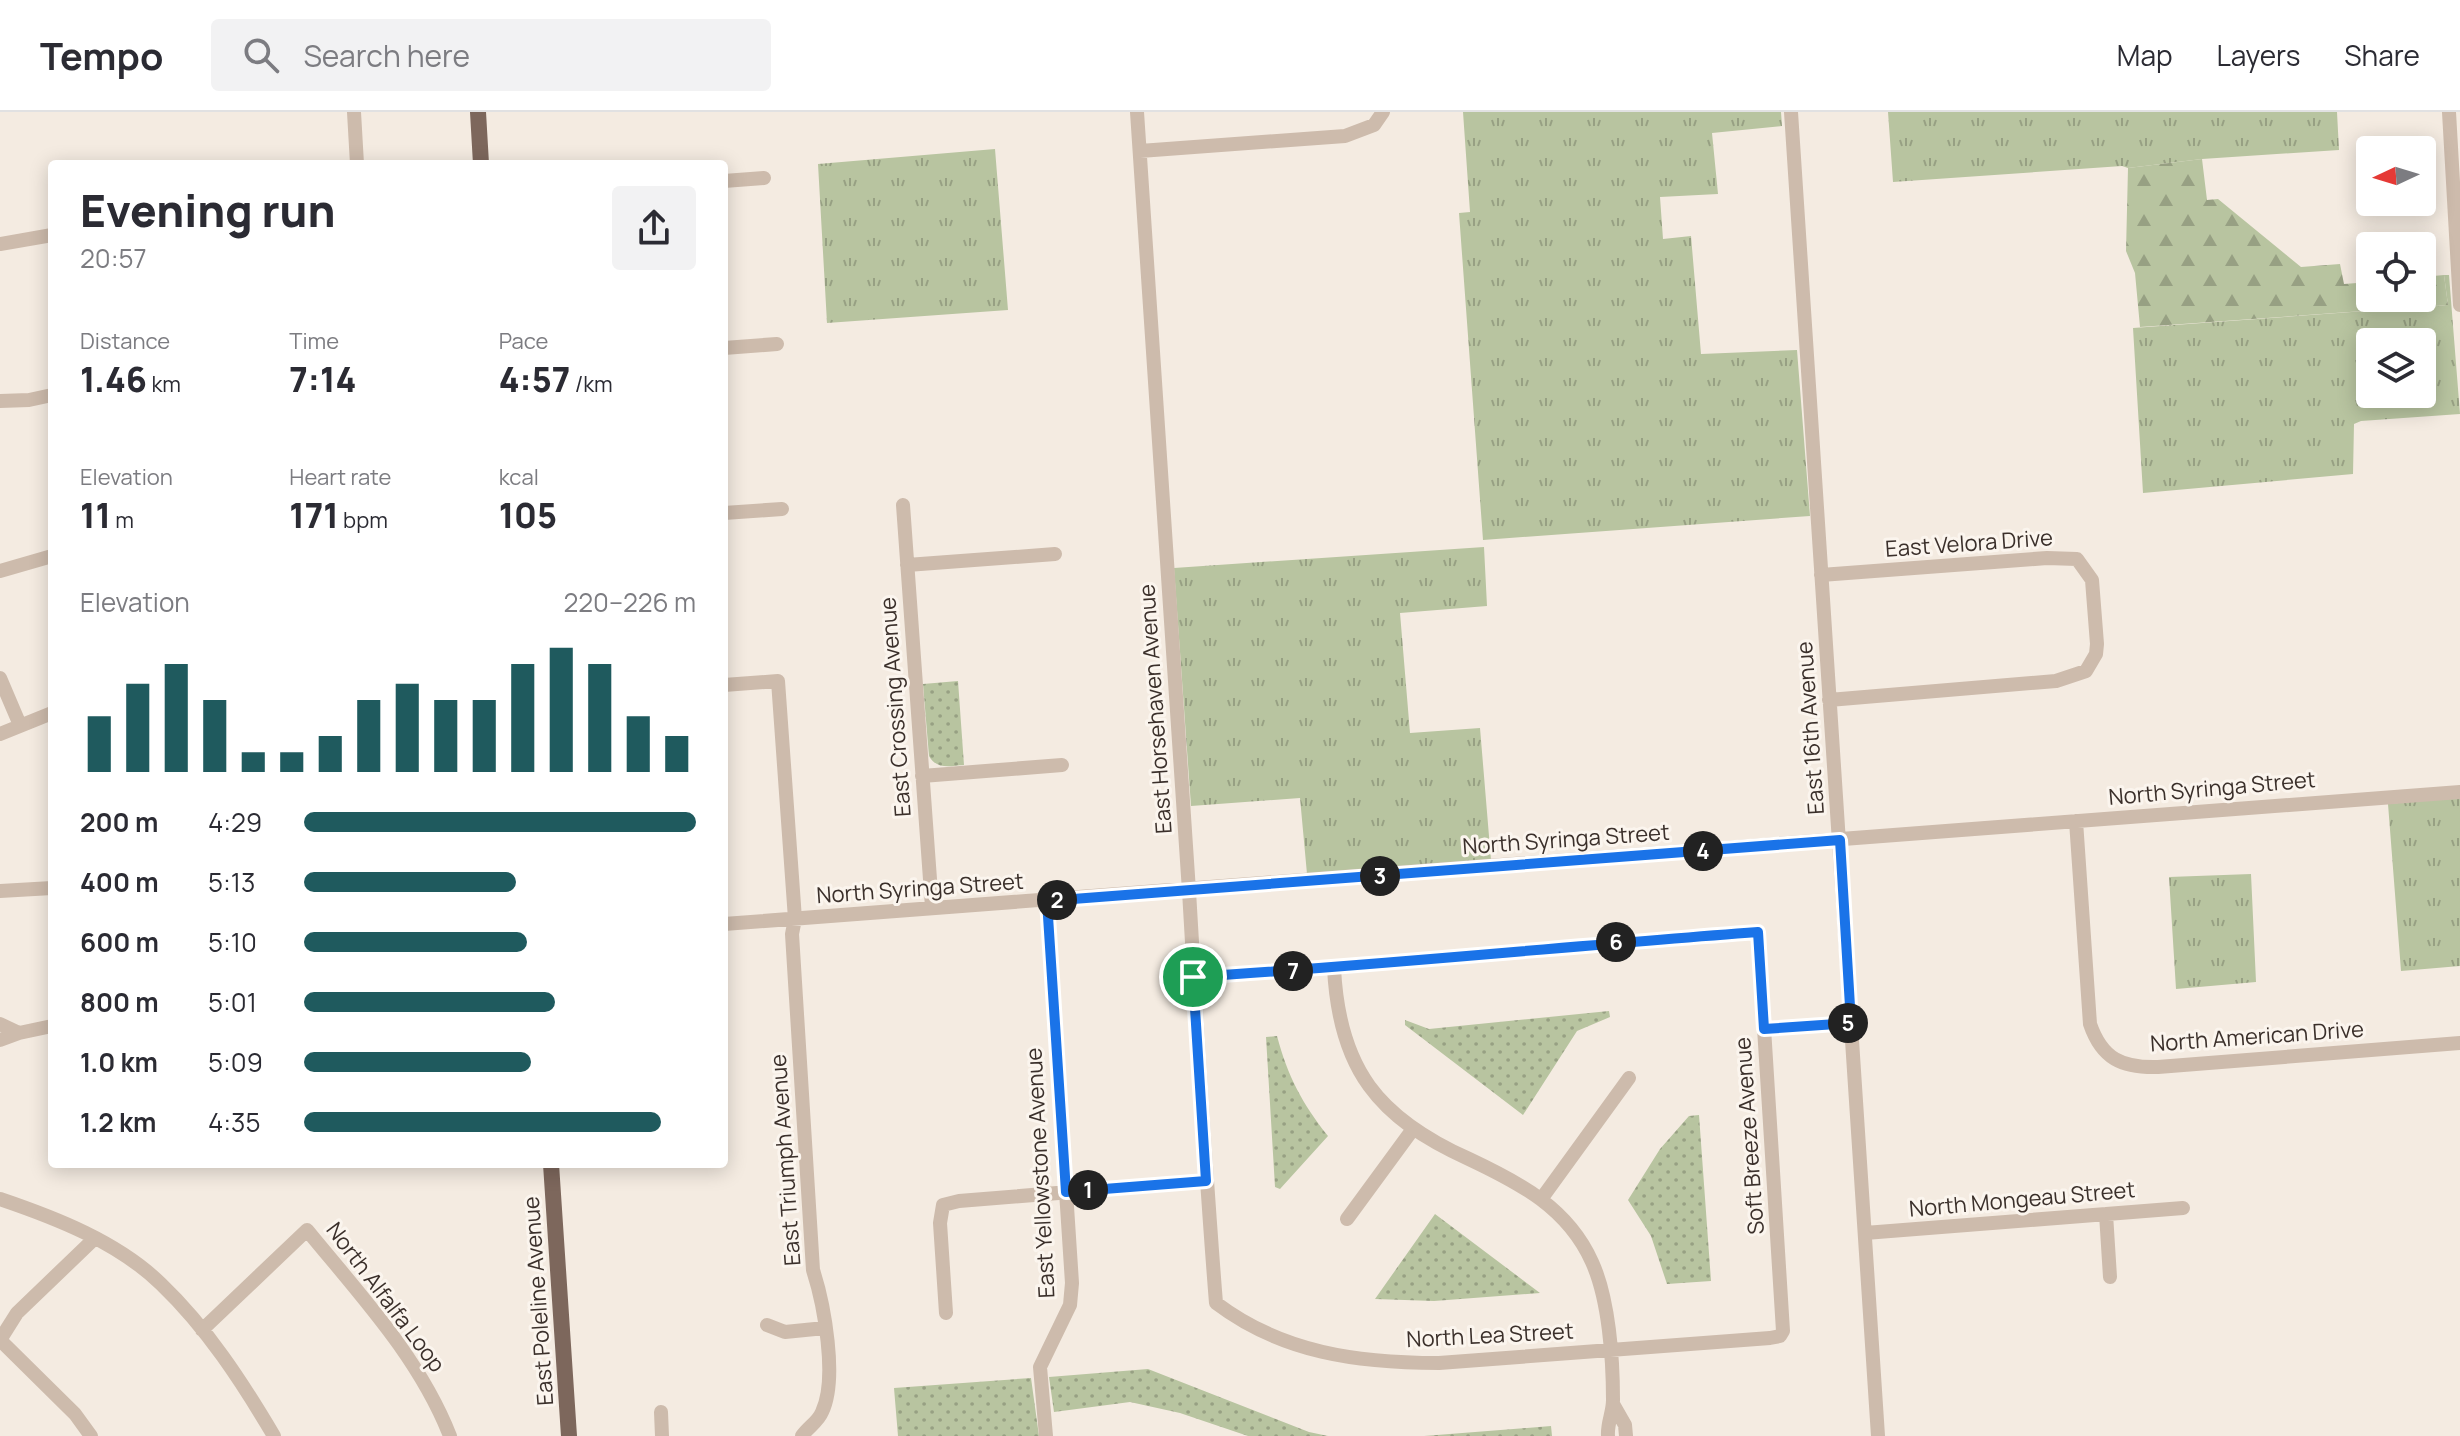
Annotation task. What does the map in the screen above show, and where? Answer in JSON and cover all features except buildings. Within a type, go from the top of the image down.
[{"type":"main road","points":[[478,112],[481,160]]},
{"type":"main road","name":"East Poleline Avenue","points":[[551,1168],[569,1436]]},
{"type":"street","points":[[354,112],[357,160]]},
{"type":"street","name":"East Horsehaven Avenue","points":[[1137,112],[1216,1303]]},
{"type":"street","points":[[1140,151],[1345,136],[1374,125],[1383,112]]},
{"type":"street","name":"East 16th Avenue","points":[[1791,112],[1878,1436]]},
{"type":"street","points":[[2449,112],[2460,305]]},
{"type":"street","points":[[728,181],[764,178]]},
{"type":"street","points":[[0,244],[48,236]]},
{"type":"street","points":[[728,348],[777,344]]},
{"type":"street","points":[[0,401],[48,396]]},
{"type":"street","name":"East Crossing Avenue","points":[[903,505],[932,907]]},
{"type":"street","points":[[728,513],[782,509]]},
{"type":"street","points":[[907,565],[1055,554]]},
{"type":"street","points":[[0,571],[48,557]]},
{"type":"street","name":"East Velora Drive","points":[[1821,575],[2047,558],[2077,559],[2092,580],[2097,644],[2092,665],[2086,671],[2056,681],[1829,700]]},
{"type":"street","points":[[0,678],[20,725]]},
{"type":"street","name":"East Triumph Avenue","points":[[728,685],[778,681],[795,919],[792,934],[813,1270],[824,1303],[829,1387],[822,1414],[802,1436]]},
{"type":"street","points":[[0,734],[48,714]]},
{"type":"street","points":[[922,776],[1062,765]]},
{"type":"street","name":"North Syringa Street","points":[[728,924],[2460,792]]},
{"type":"street","name":"North American Drive","points":[[2076,821],[2087,1006],[2096,1041],[2112,1058],[2138,1067],[2158,1067],[2460,1043]]},
{"type":"street","points":[[0,891],[48,888]]},
{"type":"street","name":"East Yellowstone Avenue","points":[[1046,1436],[1040,1367],[1070,1305],[1072,1283],[1047,901]]},
{"type":"street","name":"Soft Breeze Avenue","points":[[1334,968],[1758,932],[1783,1319],[1780,1336]]},
{"type":"street","points":[[1193,977],[1334,968],[1339,1021],[1350,1054],[1379,1099],[1413,1129],[1450,1150],[1502,1173],[1542,1198],[1564,1219],[1593,1263],[1602,1297],[1610,1350],[1613,1404],[1607,1422],[1608,1436]]},
{"type":"street","points":[[1764,1029],[1851,1023]]},
{"type":"street","points":[[0,1024],[19,1033]]},
{"type":"street","points":[[0,1040],[48,1027]]},
{"type":"street","points":[[1542,1198],[1629,1078]]},
{"type":"street","points":[[1347,1219],[1413,1129]]},
{"type":"street","points":[[946,1313],[940,1223],[943,1205],[959,1201],[1206,1181]]},
{"type":"street","points":[[0,1199],[47,1215],[94,1239],[160,1283],[241,1380],[274,1436]]},
{"type":"street","name":"North Mongeau Street","points":[[1865,1233],[2183,1208]]},
{"type":"street","points":[[2106,1214],[2110,1277]]},
{"type":"street","name":"North Alfalfa Loop","points":[[202,1330],[307,1230],[413,1362],[437,1404],[450,1436]]},
{"type":"street","points":[[91,1436],[75,1414],[0,1340],[17,1313],[94,1239]]},
{"type":"street","name":"North Lea Street","points":[[1216,1303],[1271,1336],[1307,1350],[1360,1360],[1439,1363],[1780,1336]]},
{"type":"street","points":[[767,1325],[785,1332],[825,1328]]},
{"type":"street","points":[[1613,1404],[1625,1425],[1626,1436]]},
{"type":"street","points":[[661,1412],[662,1436]]},
{"type":"green space","points":[[1463,112],[1781,112],[1782,126],[1712,133],[1718,194],[1660,197],[1663,239],[1691,236],[1701,354],[1797,350],[1810,516],[1483,540],[1459,213],[1470,212]]},
{"type":"green space","points":[[1888,112],[2337,112],[2339,150],[2202,159],[2128,168],[1893,182]]},
{"type":"green space","points":[[995,149],[1008,310],[827,323],[818,164]]},
{"type":"green space","points":[[2202,159],[2207,200],[2218,199],[2301,267],[2340,264],[2344,284],[2356,283],[2356,312],[2140,327],[2135,273],[2126,251],[2128,168]]},
{"type":"green space","points":[[2444,275],[2449,275],[2460,414],[2354,424],[2353,474],[2143,493],[2133,328],[2356,312],[2436,312],[2436,306],[2448,305]]},
{"type":"green space","points":[[2444,275],[2448,305],[2436,306],[2436,276]]},
{"type":"green space","points":[[1484,547],[1487,606],[1400,613],[1410,733],[1480,728],[1491,860],[1307,874],[1300,798],[1191,806],[1174,568]]},
{"type":"green space","points":[[958,681],[964,765],[944,766],[929,756],[923,684]]},
{"type":"green space","points":[[2460,797],[2460,966],[2401,971],[2388,804]]},
{"type":"green space","points":[[2251,874],[2256,982],[2176,989],[2169,877]]},
{"type":"green space","points":[[1609,1011],[1610,1017],[1577,1031],[1523,1115],[1405,1025],[1405,1020],[1429,1029]]},
{"type":"green space","points":[[1277,1036],[1297,1089],[1328,1136],[1280,1189],[1275,1187],[1266,1037]]},
{"type":"green space","points":[[1699,1115],[1711,1281],[1667,1284],[1651,1236],[1628,1200],[1660,1149],[1689,1116]]},
{"type":"green space","points":[[1435,1214],[1540,1293],[1434,1301],[1375,1299]]},
{"type":"green space","points":[[1148,1369],[1309,1432],[1328,1436],[1248,1436],[1180,1413],[1130,1402],[1054,1412],[1049,1377]]},
{"type":"green space","points":[[1031,1378],[1039,1436],[898,1436],[894,1388]]},
{"type":"green space","points":[[1551,1426],[1552,1436],[1424,1436]]},
{"type":"route","points":[[1840,840],[1851,1023],[1764,1029],[1758,932],[1193,977],[1206,1181],[1066,1192],[1047,901],[1840,840]]}]
